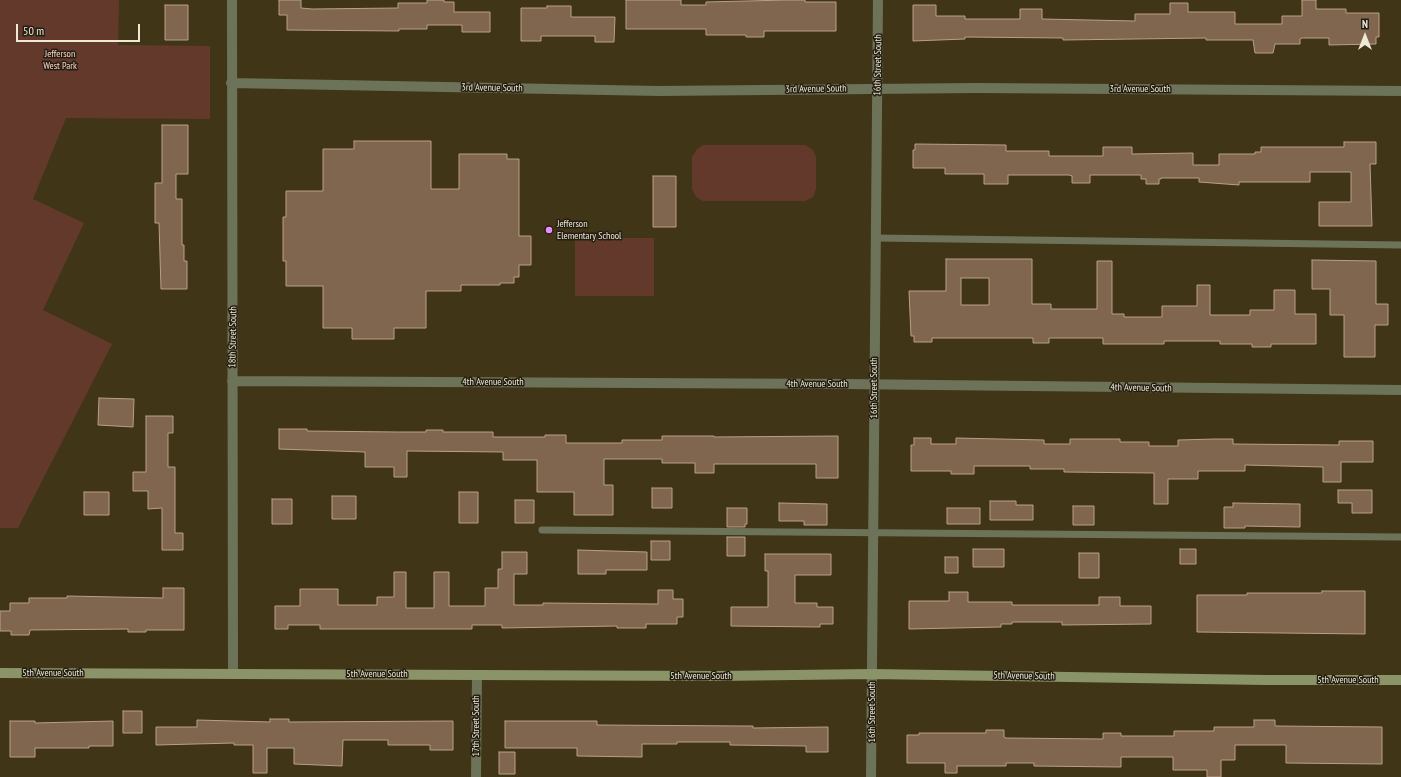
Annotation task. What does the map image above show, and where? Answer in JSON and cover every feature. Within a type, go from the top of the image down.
[{"type":"street","name":"18th Street South","points":[[232,0],[231,83],[234,314],[232,381],[233,673]]},
{"type":"street","name":"16th Street South","points":[[871,777],[878,0]]},
{"type":"street","name":"3rd Avenue South","points":[[231,83],[659,91],[877,89],[1401,91]]},
{"type":"street","name":"4th Avenue South","points":[[232,381],[874,384],[1401,390]]},
{"type":"street","name":"5th Avenue South","points":[[0,673],[724,676],[872,674],[1266,680],[1401,680]]},
{"type":"street","name":"17th Street South","points":[[476,777],[477,675]]},
{"type":"lane","points":[[876,238],[1401,245]]},
{"type":"lane","points":[[542,530],[1401,537]]},
{"type":"green space","name":"Jefferson West Park","points":[[0,0],[119,0],[118,45],[210,46],[210,119],[66,118],[33,199],[84,223],[43,310],[112,344],[18,528],[0,528]]},
{"type":"green space","points":[[703,145],[805,145],[813,150],[816,157],[816,189],[813,197],[805,201],[703,201],[696,197],[692,189],[692,157],[697,149]]},
{"type":"green space","points":[[575,238],[654,238],[654,296],[575,296]]},
{"type":"building","points":[[279,0],[301,0],[301,8],[312,9],[398,8],[398,3],[427,3],[427,0],[444,0],[444,2],[454,2],[454,12],[490,12],[490,32],[462,32],[462,25],[427,25],[427,29],[399,29],[399,31],[287,30],[287,15],[279,15]]},
{"type":"building","points":[[626,0],[681,0],[681,5],[706,5],[706,2],[787,0],[805,0],[805,2],[836,2],[836,31],[764,31],[764,37],[746,37],[746,35],[706,35],[706,29],[626,29]]},
{"type":"building","points":[[1302,0],[1316,0],[1316,9],[1346,9],[1346,13],[1379,13],[1379,37],[1376,37],[1376,44],[1329,45],[1329,38],[1302,38],[1300,39],[1300,44],[1275,44],[1273,53],[1255,53],[1253,40],[1206,40],[1206,38],[1063,40],[1063,38],[965,37],[965,39],[913,41],[913,5],[936,5],[936,16],[965,16],[965,19],[1020,19],[1020,9],[1042,9],[1042,19],[1135,21],[1135,14],[1170,14],[1170,3],[1188,3],[1188,12],[1235,12],[1235,24],[1282,24],[1282,16],[1302,16]]},
{"type":"building","points":[[165,5],[188,5],[188,40],[165,40]]},
{"type":"building","points":[[547,6],[571,6],[571,17],[615,17],[614,42],[595,42],[595,36],[541,36],[541,41],[521,41],[521,8],[547,8]]},
{"type":"building","points":[[162,125],[188,125],[188,174],[176,174],[176,199],[182,199],[182,245],[184,245],[184,261],[187,261],[187,289],[161,289],[159,223],[155,223],[155,183],[162,183]]},
{"type":"building","points":[[354,141],[431,141],[431,189],[459,189],[459,154],[507,154],[507,159],[519,159],[519,236],[531,236],[531,265],[519,265],[519,277],[514,277],[514,283],[500,283],[500,285],[461,285],[461,291],[426,291],[426,328],[394,328],[394,339],[352,339],[352,328],[323,328],[323,286],[286,286],[286,261],[283,261],[283,217],[286,217],[286,191],[323,191],[323,149],[354,149]]},
{"type":"building","points":[[1344,142],[1376,142],[1376,164],[1370,164],[1372,226],[1319,226],[1319,202],[1351,202],[1351,172],[1310,172],[1310,182],[1239,182],[1239,185],[1199,182],[1199,178],[1161,178],[1159,179],[1159,184],[1146,184],[1146,179],[1141,179],[1141,175],[1090,175],[1090,183],[1072,183],[1072,176],[1069,175],[1008,175],[1008,184],[984,184],[984,174],[945,174],[945,168],[913,168],[913,150],[915,150],[915,144],[1006,145],[1006,151],[1049,151],[1049,156],[1103,156],[1103,147],[1132,147],[1132,154],[1193,153],[1193,165],[1219,165],[1219,154],[1255,154],[1255,152],[1261,152],[1261,147],[1344,147]]},
{"type":"building","points":[[653,176],[676,176],[676,227],[653,227]]},
{"type":"building","points":[[946,259],[1032,259],[1032,304],[1051,304],[1051,309],[1097,309],[1097,261],[1112,261],[1112,314],[1124,314],[1124,317],[1162,317],[1162,306],[1197,306],[1197,285],[1210,285],[1210,315],[1250,315],[1250,310],[1274,310],[1274,290],[1295,290],[1295,314],[1316,314],[1316,344],[1271,344],[1271,347],[1252,347],[1252,344],[1220,344],[1220,341],[1164,341],[1164,344],[1103,344],[1103,338],[1049,338],[1049,343],[1033,343],[1033,338],[932,338],[932,342],[914,342],[914,336],[911,336],[909,291],[946,291]],"holes":[[[961,278],[989,278],[989,305],[961,305]]]},
{"type":"building","points":[[1312,260],[1376,261],[1376,304],[1388,304],[1388,325],[1375,325],[1375,357],[1344,357],[1344,315],[1330,315],[1330,289],[1312,289]]},
{"type":"building","points":[[99,398],[134,399],[133,427],[98,425]]},
{"type":"building","points":[[146,416],[173,416],[173,433],[168,433],[168,467],[175,467],[175,533],[183,533],[183,550],[162,550],[162,508],[148,509],[148,491],[133,491],[133,472],[146,472]]},
{"type":"building","points":[[279,429],[307,429],[307,431],[397,432],[426,432],[426,430],[443,430],[443,432],[493,432],[493,437],[545,437],[545,435],[566,435],[566,443],[622,443],[622,440],[662,440],[662,436],[838,436],[838,478],[816,478],[816,464],[714,464],[714,473],[695,473],[695,463],[662,463],[662,459],[604,459],[604,485],[613,485],[613,515],[574,515],[574,492],[537,492],[537,460],[503,460],[503,452],[407,451],[407,477],[394,477],[394,467],[365,467],[365,452],[279,449]]},
{"type":"building","points":[[914,438],[931,438],[931,444],[956,444],[956,438],[1044,440],[1044,444],[1070,444],[1070,439],[1120,439],[1120,442],[1149,442],[1149,446],[1178,446],[1178,440],[1215,439],[1233,439],[1233,444],[1339,445],[1339,441],[1373,441],[1373,462],[1341,462],[1341,482],[1323,482],[1323,467],[1245,465],[1245,471],[1198,471],[1198,479],[1168,479],[1168,504],[1154,504],[1154,473],[1064,472],[1064,469],[1030,469],[1030,466],[974,466],[974,474],[951,474],[951,471],[911,471],[911,445],[914,445]]},
{"type":"building","points":[[652,488],[672,488],[672,508],[652,508]]},
{"type":"building","points":[[1338,490],[1372,490],[1372,513],[1352,513],[1352,503],[1338,503]]},
{"type":"building","points":[[84,492],[109,492],[109,515],[84,515]]},
{"type":"building","points":[[459,492],[478,492],[478,523],[459,523]]},
{"type":"building","points":[[332,496],[356,496],[356,519],[332,519]]},
{"type":"building","points":[[272,499],[292,499],[292,524],[272,524]]},
{"type":"building","points":[[515,500],[534,500],[534,523],[515,523]]},
{"type":"building","points":[[990,501],[1016,501],[1016,505],[1033,505],[1033,520],[990,520]]},
{"type":"building","points":[[779,503],[827,504],[827,525],[804,525],[804,521],[779,521]]},
{"type":"building","points":[[1233,503],[1300,504],[1300,527],[1245,526],[1245,528],[1224,528],[1224,507],[1233,507]]},
{"type":"building","points":[[1073,506],[1094,506],[1094,525],[1073,525]]},
{"type":"building","points":[[727,508],[747,508],[747,524],[745,524],[745,527],[727,527]]},
{"type":"building","points":[[947,508],[980,508],[980,524],[947,524]]},
{"type":"building","points":[[727,537],[745,537],[745,556],[727,556]]},
{"type":"building","points":[[651,541],[670,541],[670,560],[651,560]]},
{"type":"building","points":[[973,549],[1004,549],[1004,567],[973,567]]},
{"type":"building","points":[[1180,549],[1196,549],[1196,564],[1180,564]]},
{"type":"building","points":[[578,550],[647,552],[647,570],[606,570],[606,574],[578,574]]},
{"type":"building","points":[[502,552],[527,552],[527,574],[514,574],[514,605],[543,605],[543,603],[658,604],[658,590],[673,590],[673,599],[683,599],[683,617],[677,617],[677,624],[646,624],[646,628],[617,628],[617,626],[502,628],[502,625],[472,625],[472,629],[320,629],[320,625],[288,625],[288,629],[275,629],[275,606],[300,606],[300,589],[338,589],[338,605],[377,605],[377,597],[394,597],[394,572],[406,572],[406,608],[434,608],[434,572],[449,572],[449,606],[485,606],[485,588],[498,588],[498,569],[502,569]]},
{"type":"building","points":[[1079,553],[1099,553],[1099,578],[1079,578]]},
{"type":"building","points":[[765,554],[831,554],[831,575],[795,575],[795,603],[817,603],[817,607],[833,607],[833,624],[820,624],[820,627],[731,626],[731,607],[768,607],[768,571],[765,571]]},
{"type":"building","points":[[945,557],[958,557],[958,573],[945,573]]},
{"type":"building","points":[[163,588],[184,588],[184,630],[146,630],[146,632],[128,632],[128,629],[30,630],[29,635],[11,635],[11,631],[0,631],[0,611],[10,611],[10,603],[29,603],[29,598],[67,598],[67,596],[163,598]]},
{"type":"building","points":[[1322,591],[1365,591],[1365,634],[1197,632],[1197,595],[1322,593]]},
{"type":"building","points":[[949,592],[968,592],[968,602],[1012,602],[1012,605],[1099,605],[1099,597],[1120,597],[1120,606],[1151,606],[1151,624],[1062,625],[1062,622],[1012,622],[1012,624],[1001,624],[1001,627],[909,629],[909,601],[949,601]]},
{"type":"building","points":[[123,711],[142,711],[142,733],[123,733]]},
{"type":"building","points":[[270,719],[289,719],[289,722],[453,721],[453,750],[430,750],[430,745],[388,745],[388,740],[343,740],[342,766],[294,764],[294,748],[267,748],[267,773],[253,773],[253,745],[234,745],[234,743],[156,745],[156,727],[197,727],[197,720],[270,722]]},
{"type":"building","points":[[1254,720],[1275,720],[1275,726],[1382,727],[1382,764],[1286,763],[1286,745],[1235,745],[1235,760],[1221,760],[1221,777],[1207,777],[1207,770],[1173,770],[1173,757],[1121,757],[1121,767],[1034,766],[1034,763],[1006,763],[1006,766],[957,766],[957,773],[945,773],[945,763],[907,763],[907,735],[919,735],[919,733],[986,733],[986,730],[1004,730],[1004,737],[1006,738],[1103,739],[1103,733],[1121,733],[1121,736],[1174,736],[1174,731],[1214,731],[1214,727],[1254,727]]},
{"type":"building","points":[[10,721],[35,721],[35,723],[113,721],[113,746],[89,746],[89,748],[35,748],[35,757],[10,757]]},
{"type":"building","points":[[505,721],[597,721],[597,725],[753,726],[753,728],[828,727],[828,752],[806,752],[806,746],[730,745],[730,742],[677,742],[677,744],[642,744],[642,757],[577,756],[577,748],[505,748]]},
{"type":"building","points":[[499,752],[515,752],[515,774],[499,774]]},
{"type":"place","name":"Jefferson Elementary School","points":[[549,230]]}]
